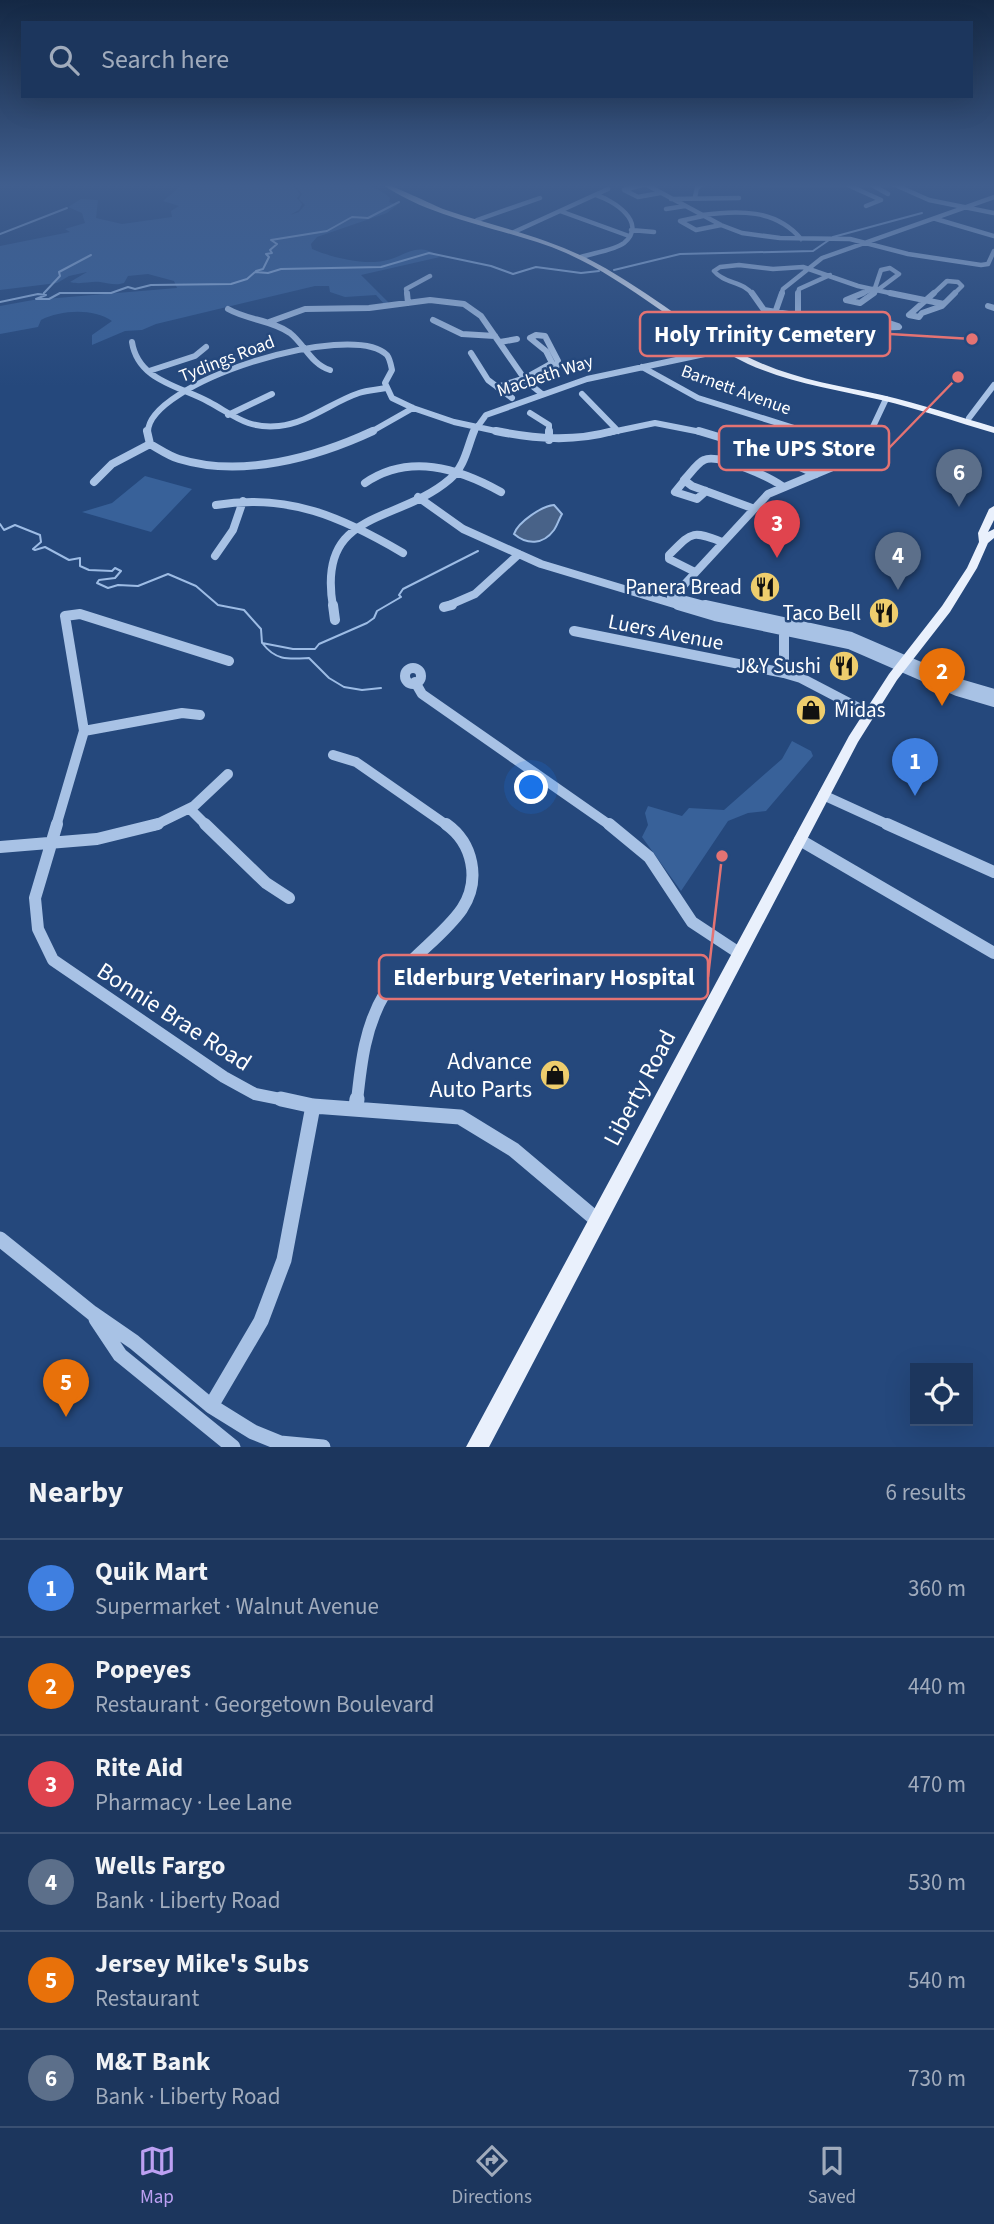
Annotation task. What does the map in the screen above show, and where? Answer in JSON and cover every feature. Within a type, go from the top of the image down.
[{"type":"main road","points":[[566,252],[621,278],[717,343],[754,363],[794,377],[994,428]]},
{"type":"main road","points":[[711,353],[717,343]]},
{"type":"main road","points":[[728,349],[741,349],[803,376],[969,418],[994,428]]},
{"type":"main road","name":"Liberty Road","points":[[984,542],[983,533],[994,509]]},
{"type":"main road","name":"Liberty Road","points":[[477,1447],[868,713],[903,662],[946,609],[972,568],[984,542],[994,532]]},
{"type":"street","points":[[581,257],[599,252]]},
{"type":"street","points":[[741,349],[765,332],[773,322],[783,289],[808,268],[838,252]]},
{"type":"street","points":[[899,252],[981,265],[988,264],[994,252]]},
{"type":"street","points":[[874,328],[847,326],[761,308],[750,288],[714,272],[716,269],[739,265],[774,269],[808,268],[875,290],[944,304]]},
{"type":"street","points":[[882,269],[899,271],[875,290],[882,269]]},
{"type":"street","points":[[784,332],[793,327],[799,316],[799,289],[830,275]]},
{"type":"street","points":[[408,303],[406,289],[430,276]]},
{"type":"street","points":[[947,281],[962,284],[944,304],[922,313],[919,317],[908,314],[928,300],[947,281]]},
{"type":"street","points":[[269,322],[304,309],[362,308],[438,300],[464,304],[475,309],[526,377],[526,381],[546,393]]},
{"type":"street","points":[[228,309],[269,322],[293,336],[316,365],[330,370]]},
{"type":"street","points":[[433,320],[447,330],[464,335],[495,336]]},
{"type":"street","points":[[845,338],[847,326]]},
{"type":"street","points":[[496,387],[554,370],[558,365],[545,336],[536,335],[530,338],[546,351],[552,363],[526,377]]},
{"type":"street","points":[[500,342],[517,339]]},
{"type":"street","points":[[132,342],[134,354],[157,380],[209,402],[228,415],[252,425],[288,425],[360,393],[386,388],[393,399],[412,408],[475,425],[549,440],[586,438],[644,424],[680,426],[800,464],[816,474]]},
{"type":"street","name":"Tydings Road","points":[[150,444],[147,428],[152,416],[183,392],[229,372],[304,348],[350,343],[381,350],[390,357],[393,365],[385,383],[386,388]]},
{"type":"street","points":[[149,372],[194,356],[206,347]]},
{"type":"street","name":"Macbeth Way","points":[[475,425],[494,411],[587,379],[728,349]]},
{"type":"street","points":[[471,353],[488,380],[512,398]]},
{"type":"street","name":"Barnett Avenue","points":[[642,367],[698,398],[862,449],[886,399]]},
{"type":"street","points":[[969,418],[994,385]]},
{"type":"street","points":[[228,415],[272,394]]},
{"type":"street","points":[[582,394],[618,430]]},
{"type":"street","points":[[94,482],[118,459],[150,444],[166,456],[194,464],[226,465],[286,460],[356,441],[390,425],[412,408]]},
{"type":"street","points":[[530,413],[549,425],[549,440]]},
{"type":"street","points":[[335,620],[330,566],[339,548],[358,529],[449,480],[467,457],[475,425]]},
{"type":"street","points":[[706,491],[697,499],[675,492],[703,460],[713,458],[767,475],[782,486]]},
{"type":"street","points":[[671,599],[752,508],[782,486],[842,463]]},
{"type":"street","points":[[365,483],[374,475],[403,466],[429,465],[457,472],[501,492]]},
{"type":"street","points":[[684,481],[752,508]]},
{"type":"street","points":[[418,497],[463,529],[519,554],[545,559],[726,619],[784,627],[836,640],[994,694]]},
{"type":"street","points":[[215,556],[236,523],[243,501]]},
{"type":"street","points":[[216,505],[243,501],[290,503],[358,529],[403,553]]},
{"type":"street","points":[[695,572],[674,563],[669,559],[669,555],[690,534],[699,533],[722,542]]},
{"type":"street","points":[[444,607],[457,604],[477,592],[519,554]]},
{"type":"street","name":"Bonnie Brae Road","points":[[229,661],[80,614],[65,616],[84,731],[34,905],[38,929],[53,960],[240,1088],[271,1099],[313,1106],[460,1116],[497,1137],[597,1220]]},
{"type":"street","points":[[784,627],[784,673]]},
{"type":"street","name":"Luers Avenue","points":[[574,631],[784,673],[801,678],[868,713]]},
{"type":"street","points":[[903,662],[957,691],[994,702]]},
{"type":"street","points":[[415,682],[422,694],[624,836],[649,857],[692,922],[739,953]]},
{"type":"street","points":[[84,731],[182,713],[200,715]]},
{"type":"street","points":[[333,755],[356,762],[460,834],[469,848],[473,877],[468,900],[461,911],[401,972],[379,1004],[361,1062],[356,1107]]},
{"type":"street","points":[[0,847],[83,843],[113,838],[160,823],[190,809],[228,774]]},
{"type":"street","points":[[823,796],[994,872]]},
{"type":"street","points":[[190,809],[266,883],[289,898]]},
{"type":"street","points":[[800,840],[994,953]]},
{"type":"street","points":[[211,1406],[261,1321],[279,1273],[313,1106]]},
{"type":"street","points":[[0,1238],[92,1313],[134,1342],[211,1406],[253,1432],[280,1443],[323,1447]]},
{"type":"street","points":[[92,1313],[120,1355],[233,1447]]},
{"type":"shaded area","points":[[0,252],[320,252],[366,262],[383,261],[410,252],[430,252],[440,257],[361,275],[390,304],[385,305],[376,295],[345,297],[330,292],[329,286],[315,286],[156,324],[142,330],[125,331],[92,345],[92,335],[112,321],[86,312],[58,314],[41,320],[38,327],[0,334],[0,306],[33,300],[177,288],[174,281],[148,274],[128,276],[124,283],[118,284],[70,282],[87,272],[69,276],[57,283],[0,290]]},
{"type":"shaded area","points":[[145,476],[192,489],[151,532],[82,512],[112,503]]},
{"type":"shaded area","points":[[554,505],[562,514],[550,535],[540,541],[529,542],[514,534],[531,515]]},
{"type":"shaded area","points":[[792,741],[811,751],[813,756],[766,811],[748,813],[728,821],[681,891],[642,837],[648,825],[645,813],[648,806],[682,816],[689,808],[724,810],[782,759]]},
{"type":"waterway","points":[[256,271],[263,269],[269,257],[266,254],[271,252]]},
{"type":"waterway","points":[[614,270],[680,254],[790,252]]},
{"type":"waterway","points":[[0,302],[38,294],[46,295],[36,299],[49,299],[60,293],[111,293],[128,287],[135,289],[151,285],[231,284],[247,279],[255,272],[268,273],[281,269],[381,267],[429,253],[491,266],[513,274],[536,267],[581,273],[599,271]]},
{"type":"waterway","points":[[44,293],[60,276],[59,272],[91,255]]},
{"type":"waterway","points":[[0,524],[4,530],[15,525],[40,535],[41,542],[33,549],[35,550],[45,547],[69,560],[80,558],[80,566],[89,570],[112,571],[115,568],[121,571],[115,578],[99,580],[97,583],[108,588],[118,585],[138,586],[168,574],[196,586],[218,605],[244,610],[261,629],[262,643],[293,649],[315,649],[319,644],[367,623],[374,618],[377,611],[401,597],[399,595],[403,589],[478,551]]},
{"type":"waterway","points":[[263,644],[278,656],[309,658],[329,678],[344,687],[362,690],[381,688]]},
{"type":"place","name":"Holy Trinity Cemetery","points":[[972,339]]},
{"type":"place","name":"The UPS Store","points":[[958,377]]},
{"type":"place","name":"M&T Bank","points":[[959,507]]},
{"type":"place","name":"Rite Aid","points":[[777,558]]},
{"type":"place","name":"Panera Bread","points":[[765,587]]},
{"type":"place","name":"Wells Fargo","points":[[898,590]]},
{"type":"place","name":"Taco Bell","points":[[884,613]]},
{"type":"place","name":"J&Y Sushi","points":[[844,666]]},
{"type":"place","name":"Popeyes","points":[[942,706]]},
{"type":"place","name":"Midas","points":[[811,710]]},
{"type":"place","name":"Quik Mart","points":[[915,796]]},
{"type":"place","name":"Elderburg Veterinary Hospital","points":[[722,856]]},
{"type":"place","name":"Advance Auto Parts","points":[[555,1075]]},
{"type":"place","name":"Jersey Mike's Subs","points":[[66,1417]]}]
